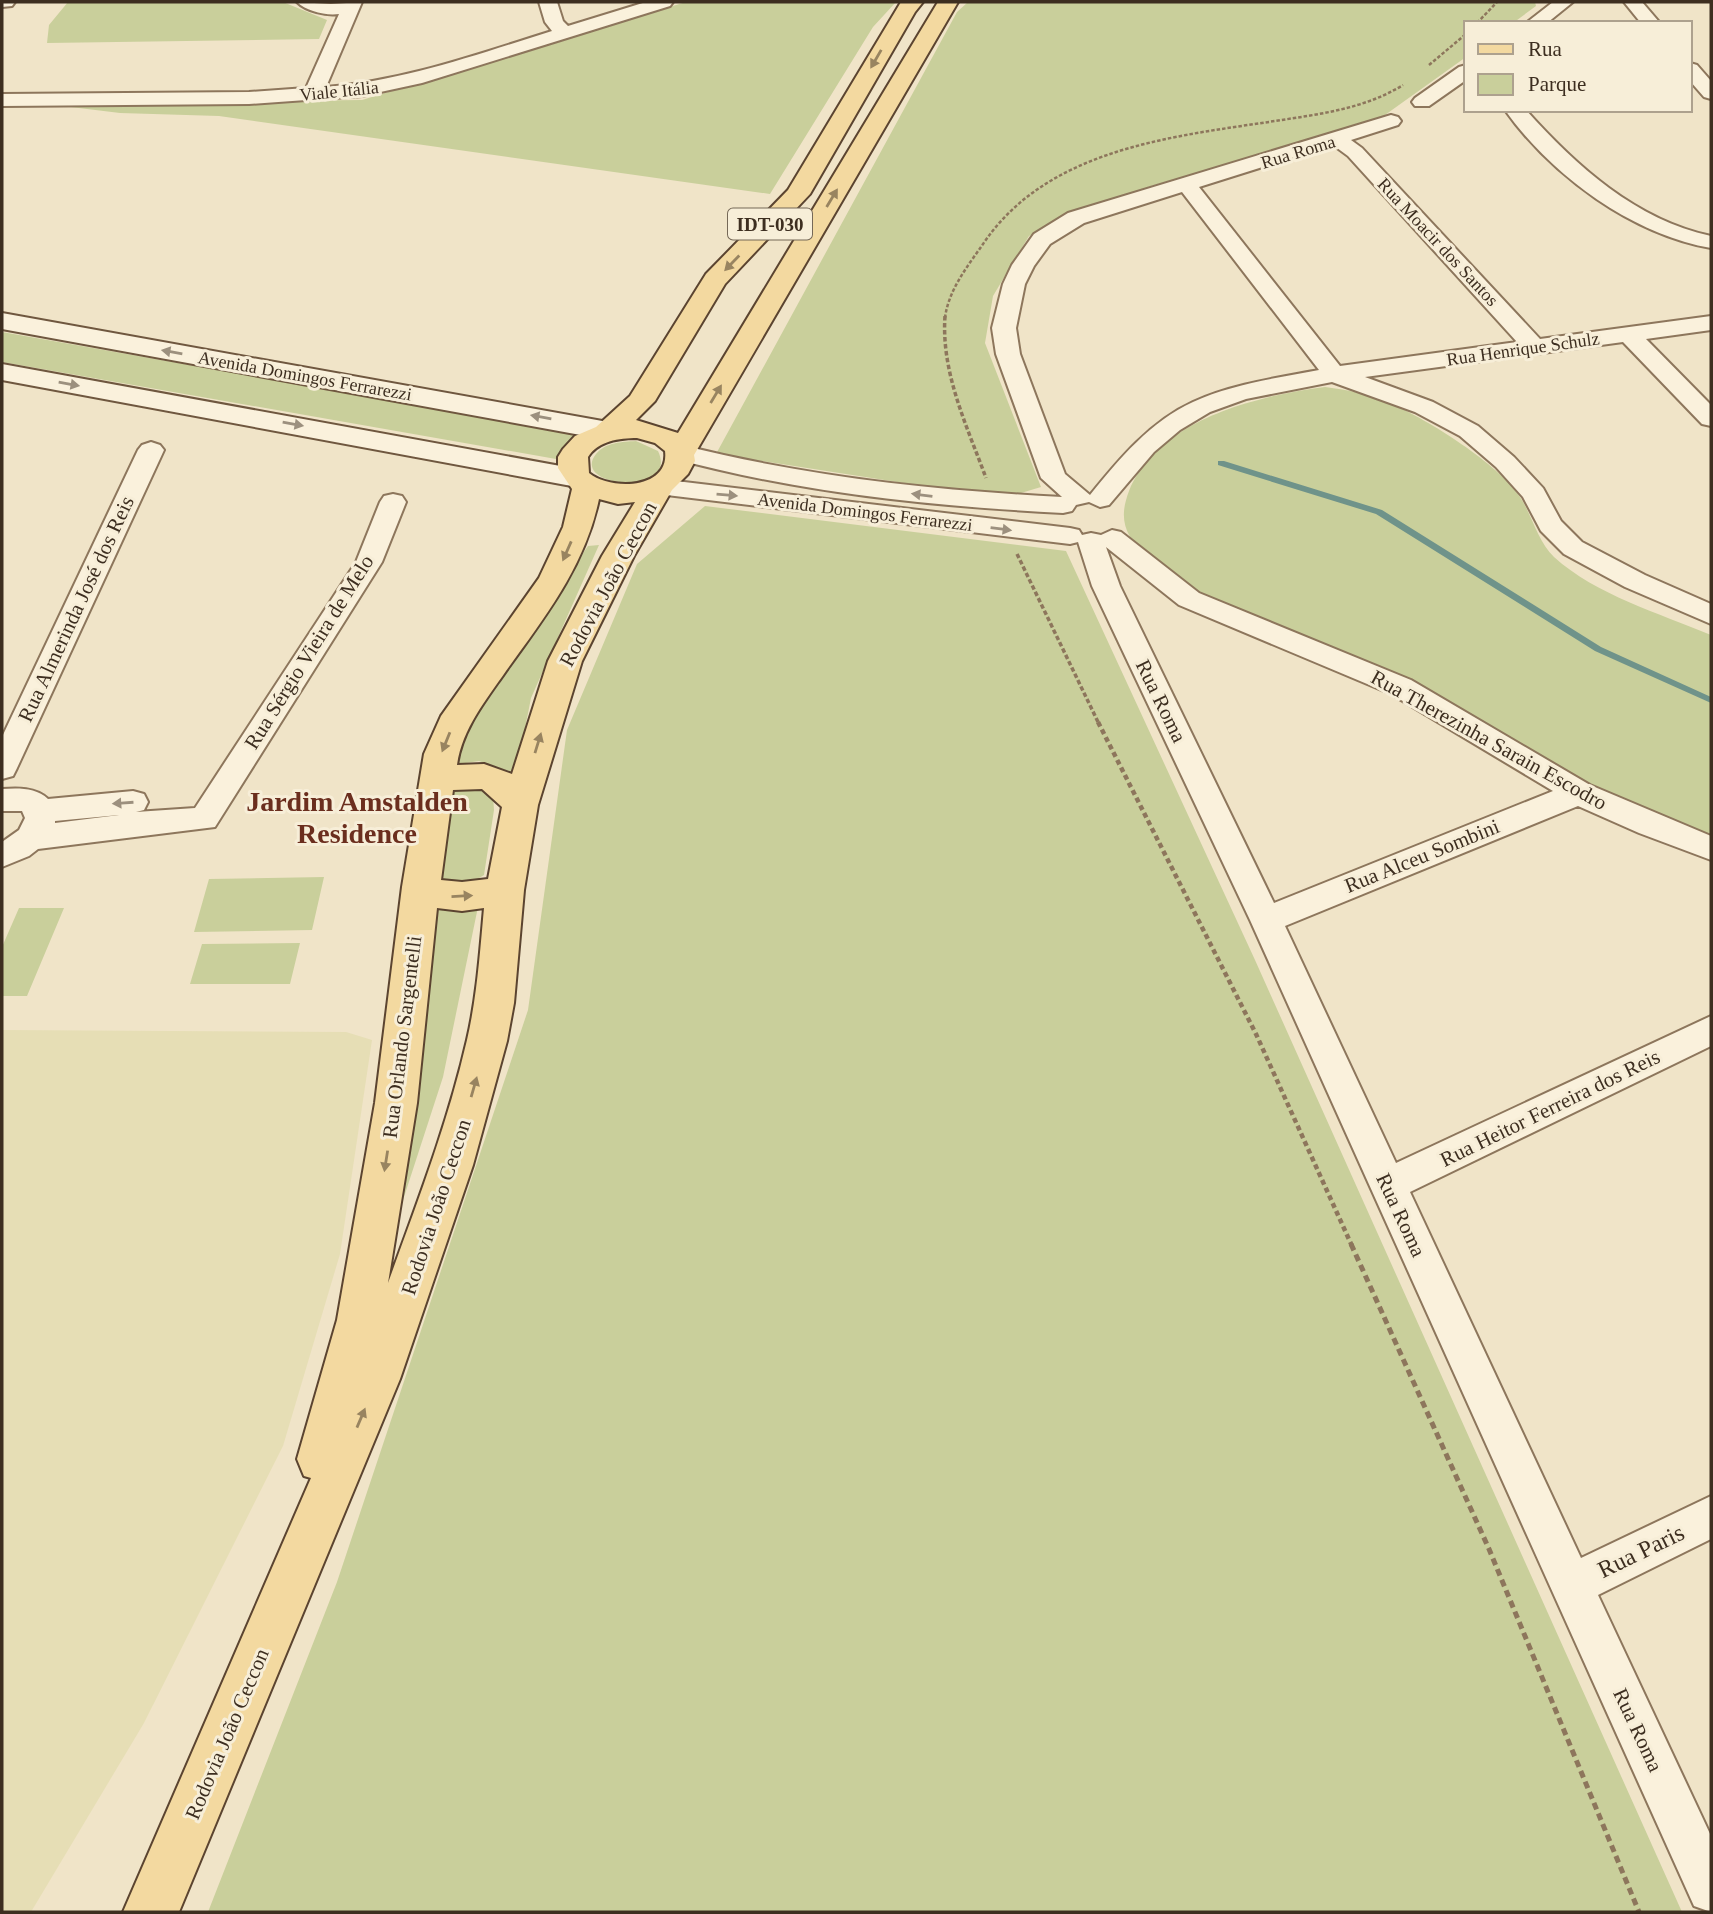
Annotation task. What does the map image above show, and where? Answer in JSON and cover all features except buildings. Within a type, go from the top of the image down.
[{"type":"main road","name":"IDT-030","points":[[608,431],[640,401],[715,280],[798,194],[906,9],[913,2]]},
{"type":"main road","name":"IDT-030","points":[[681,453],[948,2]]},
{"type":"main road","name":"Avenida Domingos Ferrarezzi","points":[[2,321],[608,431]]},
{"type":"main road","points":[[2,372],[582,482],[614,494],[630,494],[659,487],[678,471],[682,462],[681,453],[667,436],[653,431],[608,431],[592,438],[574,456],[572,466],[582,482]]},
{"type":"main road","name":"Rua Orlando Sargentelli","points":[[278,1616],[360,1320],[396,1103],[421,887],[441,754],[453,724],[554,580],[578,527],[582,482]]},
{"type":"main road","name":"Rodovia João Ceccon","points":[[151,1912],[377,1379],[452,1164],[487,1041],[494,1003],[505,890],[520,806],[565,661],[618,555],[659,487]]},
{"type":"main road","points":[[436,780],[472,776],[494,779],[508,787],[520,806]]},
{"type":"main road","points":[[421,887],[442,896],[463,897],[505,890]]},
{"type":"street","points":[[306,2],[330,10],[351,5]]},
{"type":"street","points":[[548,2],[554,22],[563,32]]},
{"type":"street","name":"Viale Itália","points":[[2,100],[313,95],[362,90],[415,79],[664,2]]},
{"type":"street","points":[[1538,21],[1564,2]]},
{"type":"street","points":[[1633,2],[1649,21]]},
{"type":"street","points":[[313,95],[351,5]]},
{"type":"street","points":[[1692,71],[1711,93]]},
{"type":"street","points":[[1464,72],[1430,96],[1464,93]]},
{"type":"street","points":[[1517,112],[1542,141],[1578,174],[1658,229],[1711,242]]},
{"type":"street","name":"Rua Roma","points":[[1091,538],[1124,527],[1126,520],[1118,507],[1081,501],[1054,478],[1008,354],[1004,328],[1014,284],[1042,239],[1076,218],[1338,140],[1391,121]]},
{"type":"street","name":"Rua Moacir dos Santos","points":[[1338,140],[1355,152],[1535,348]]},
{"type":"street","points":[[1188,186],[1335,374],[1424,407],[1469,431],[1513,470],[1534,494],[1550,525],[1573,548],[1635,581],[1711,615]]},
{"type":"street","name":"Rua Henrique Schulz","points":[[1081,501],[1120,477],[1145,447],[1171,425],[1201,407],[1240,393],[1335,374],[1711,323]]},
{"type":"street","points":[[1628,334],[1711,419]]},
{"type":"street","name":"Rua Almerinda José dos Reis","points":[[2,768],[151,450]]},
{"type":"street","name":"Avenida Domingos Ferrarezzi","points":[[681,453],[773,476],[959,499],[1081,501]]},
{"type":"street","name":"Avenida Domingos Ferrarezzi","points":[[659,487],[1091,538]]},
{"type":"street","name":"Rua Roma","points":[[1081,501],[1057,520],[1091,538],[1106,586],[1266,920],[1711,1889]]},
{"type":"street","name":"Rua Sérgio Vieira de Melo","points":[[210,808],[369,562],[393,502]]},
{"type":"street","name":"Rua Therezinha Sarain Escodro","points":[[1091,538],[1189,599],[1401,687],[1579,793],[1650,825],[1711,848]]},
{"type":"street","name":"Rua Alceu Sombini","points":[[1266,920],[1579,793]]},
{"type":"street","points":[[2,800],[23,800],[36,824]]},
{"type":"street","points":[[2,855],[13,851],[36,824],[156,821],[210,808]]},
{"type":"street","name":"Rua Heitor Ferreira dos Reis","points":[[1387,1185],[1711,1030]]},
{"type":"street","name":"Rua Paris","points":[[1571,1585],[1711,1517]]},
{"type":"path","points":[[1479,21],[1497,2]]},
{"type":"shaded area","points":[[2,1030],[346,1032],[372,1040],[340,1254],[283,1446],[144,1723],[31,1912],[2,1912]]},
{"type":"green space","points":[[68,2],[283,2],[327,20],[319,39],[47,43],[49,25]]},
{"type":"green space","points":[[686,2],[896,2],[873,27],[770,194],[219,116],[120,113],[46,104],[362,100]]},
{"type":"green space","points":[[968,2],[1535,2],[1536,6],[1516,21],[1464,21],[1464,58],[1385,115],[1340,132],[1151,186],[1069,214],[1029,236],[993,296],[985,343],[1041,487],[1014,495],[949,490],[716,454],[957,12]]},
{"type":"green space","points":[[2,332],[576,433],[556,459],[2,362]]},
{"type":"green space","points":[[1325,387],[1384,401],[1407,411],[1462,444],[1510,484],[1554,557],[1608,593],[1711,635],[1711,837],[1655,816],[1576,779],[1196,592],[1160,568],[1136,545],[1125,525],[1125,503],[1143,466],[1162,446],[1212,415],[1270,397]]},
{"type":"green space","points":[[636,441],[658,451],[661,466],[654,476],[641,481],[625,482],[610,480],[597,474],[592,466],[600,450],[614,443]]},
{"type":"green space","points":[[705,506],[1066,551],[1255,960],[1682,1912],[208,1912],[337,1582],[528,1010],[567,730],[637,564]]},
{"type":"green space","points":[[599,545],[531,698],[516,774],[479,761],[446,766],[505,663],[588,546]]},
{"type":"green space","points":[[482,786],[493,796],[494,810],[484,875],[466,886],[442,881],[440,859],[445,797],[457,788]]},
{"type":"green space","points":[[324,877],[312,930],[194,932],[209,879]]},
{"type":"green space","points":[[479,902],[443,1077],[390,1240],[424,1040],[437,903]]},
{"type":"green space","points":[[19,908],[64,908],[27,996],[2,996],[2,947]]},
{"type":"green space","points":[[300,943],[290,984],[190,984],[202,944]]},
{"type":"waterway","points":[[1221,463],[1379,512],[1598,649],[1711,700]]},
{"type":"district","name":"Jardim Amstalden Residence","points":[[357,817]]}]
